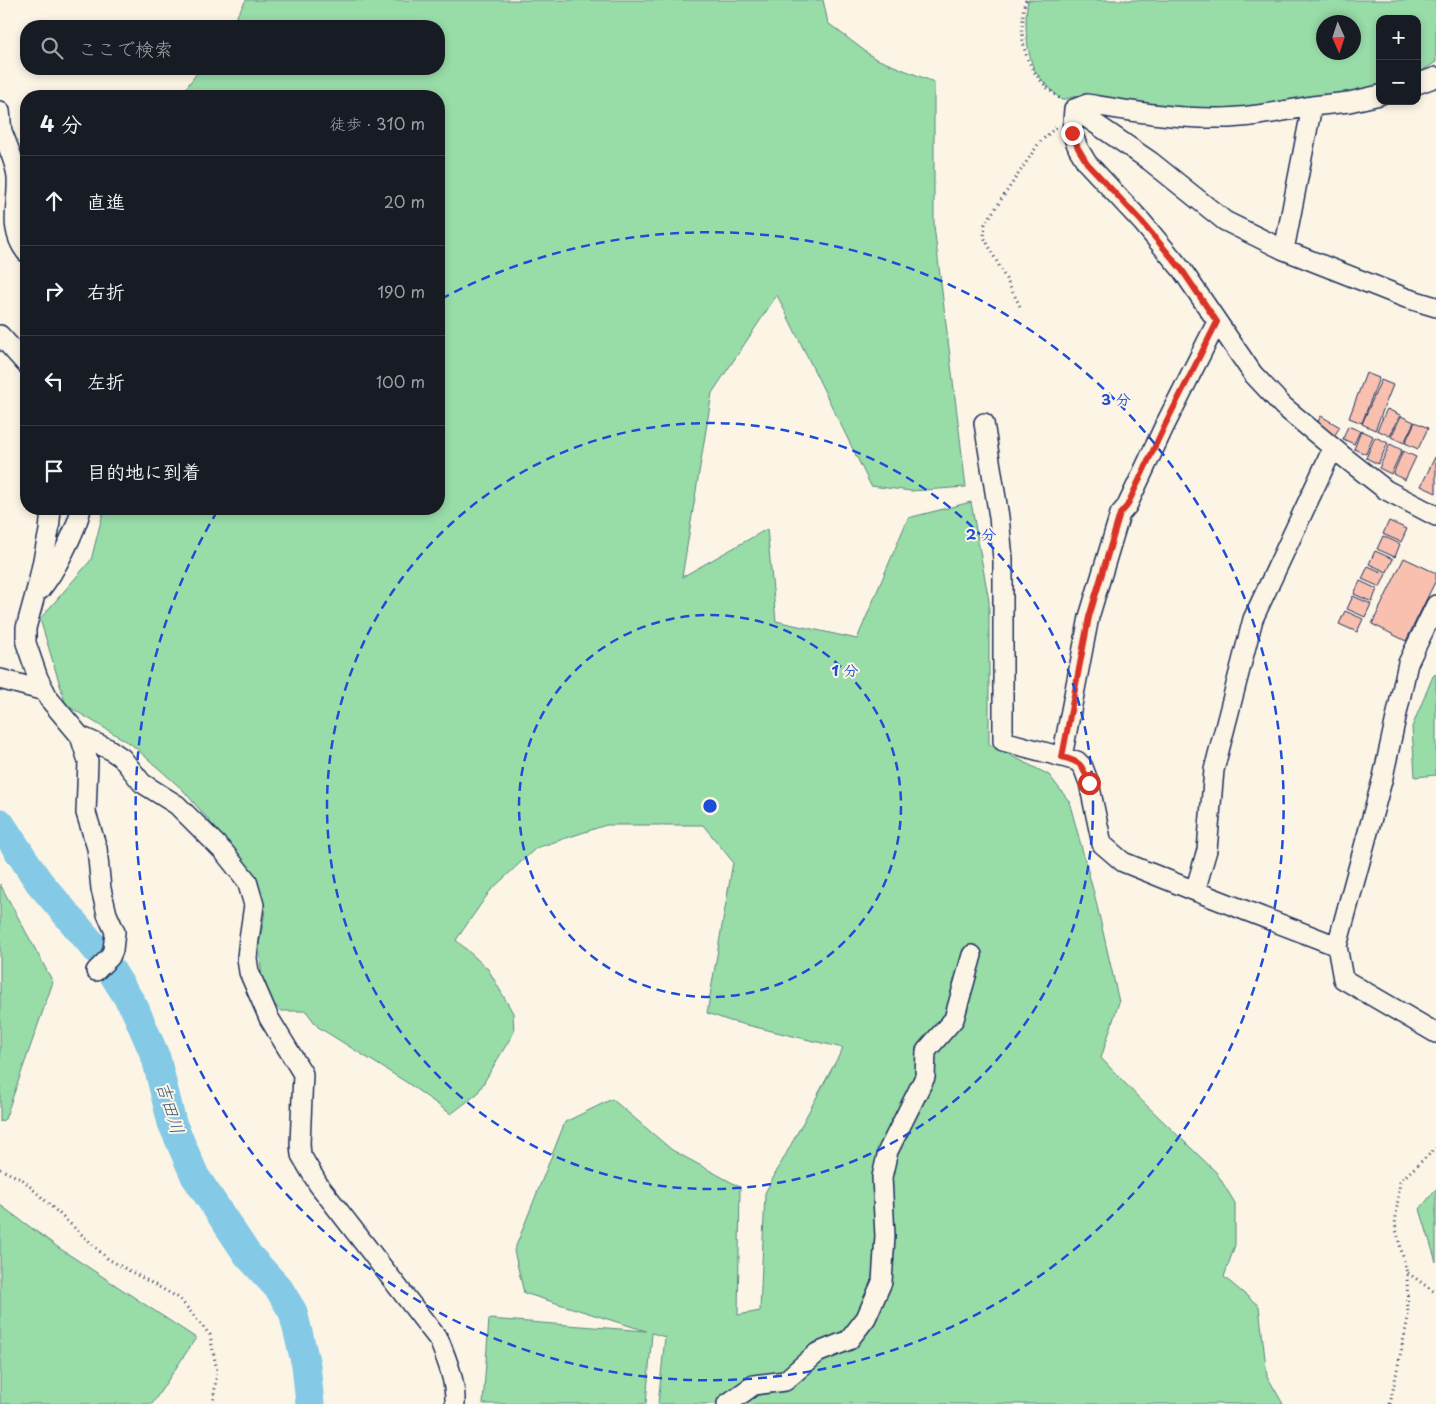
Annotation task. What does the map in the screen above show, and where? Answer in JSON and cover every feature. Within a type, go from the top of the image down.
[{"type":"street","points":[[1421,83],[1436,78]]},
{"type":"street","points":[[1074,109],[1087,104],[1177,118],[1247,117],[1349,102],[1376,96]]},
{"type":"street","points":[[1284,250],[1312,106]]},
{"type":"street","points":[[1074,109],[1150,161],[1225,221],[1284,250],[1406,298],[1436,307]]},
{"type":"street","points":[[1074,109],[1072,133],[1087,163],[1142,222],[1182,270],[1253,374],[1283,406],[1386,490],[1436,516]]},
{"type":"street","points":[[0,111],[2,128],[16,173],[17,188],[14,226],[20,241]]},
{"type":"street","points":[[1062,757],[1089,617],[1120,514],[1127,506],[1217,322]]},
{"type":"street","points":[[0,336],[20,358]]},
{"type":"street","points":[[984,423],[999,517],[1003,559],[1003,741],[1077,761],[1083,767],[1089,783],[1102,844],[1123,862],[1337,946]]},
{"type":"street","points":[[1195,891],[1207,850],[1214,770],[1253,619],[1333,448]]},
{"type":"street","points":[[50,515],[34,599],[26,628],[26,643],[38,678],[45,691],[80,736],[88,761],[86,813],[97,848],[101,889],[107,914],[115,932],[113,950],[110,957],[96,971]]},
{"type":"street","points":[[34,599],[50,578],[78,515]]},
{"type":"street","points":[[1436,605],[1408,663],[1383,776],[1337,946],[1343,979],[1436,1033]]},
{"type":"street","points":[[0,679],[45,691]]},
{"type":"street","points":[[80,736],[109,749],[122,758],[142,783],[177,805],[224,852],[247,881],[254,905],[247,958],[249,972],[269,1018],[303,1074],[301,1155],[318,1184],[439,1340],[453,1382],[455,1404]]},
{"type":"street","points":[[727,1404],[754,1385],[785,1382],[817,1354],[849,1340],[866,1318],[882,1282],[885,1236],[882,1177],[888,1152],[926,1077],[926,1051],[954,1018],[972,955]]},
{"type":"path","points":[[1020,306],[984,237],[985,224],[1039,143],[1074,109],[1047,89],[1031,66],[1022,42],[1026,0]]},
{"type":"path","points":[[1390,1404],[1408,1318],[1407,1273],[1395,1225],[1400,1181],[1436,1148]]},
{"type":"path","points":[[0,1169],[23,1180],[108,1259],[179,1298],[210,1335],[217,1371],[213,1404]]},
{"type":"path","points":[[1407,1273],[1436,1293]]},
{"type":"green space","points":[[246,0],[823,0],[828,23],[874,58],[934,82],[934,226],[966,487],[911,491],[871,486],[777,295],[712,393],[682,577],[767,529],[776,621],[857,639],[908,518],[971,502],[989,601],[989,744],[1049,775],[1069,801],[1095,897],[1119,1002],[1101,1058],[1140,1099],[1216,1172],[1235,1203],[1235,1245],[1224,1277],[1259,1306],[1267,1376],[1283,1404],[658,1404],[665,1337],[652,1333],[646,1404],[483,1404],[489,1319],[646,1331],[524,1293],[514,1251],[565,1122],[612,1099],[672,1150],[740,1187],[738,1315],[760,1311],[765,1193],[843,1048],[730,1021],[707,1013],[733,862],[703,825],[606,825],[536,848],[490,891],[456,940],[488,969],[513,1013],[514,1032],[477,1094],[451,1114],[406,1082],[318,1027],[306,1011],[281,1011],[263,993],[259,945],[265,911],[251,870],[183,790],[131,744],[66,705],[40,619],[91,560],[102,515],[445,515],[445,90],[184,90],[196,75],[445,75],[445,20],[234,20]]},
{"type":"green space","points":[[1028,0],[1436,0],[1436,62],[1421,71],[1421,15],[1376,15],[1376,89],[1235,109],[1166,113],[1105,103],[1086,94],[1061,100],[1042,80],[1033,67],[1026,34]]},
{"type":"green space","points":[[1436,674],[1436,775],[1415,777],[1412,727],[1433,676]]},
{"type":"green space","points":[[0,884],[53,982],[5,1119],[0,1122]]},
{"type":"green space","points":[[1436,1189],[1436,1262],[1420,1209]]},
{"type":"green space","points":[[0,1205],[59,1248],[196,1338],[152,1404],[0,1404]]},
{"type":"building","points":[[1366,373],[1379,378],[1362,423],[1349,418]]},
{"type":"building","points":[[1381,380],[1393,385],[1375,430],[1362,424]]},
{"type":"building","points":[[1387,409],[1400,415],[1390,436],[1377,430]]},
{"type":"building","points":[[1321,416],[1340,427],[1334,436],[1316,425]]},
{"type":"building","points":[[1401,416],[1414,422],[1404,443],[1391,437]]},
{"type":"building","points":[[1415,422],[1428,428],[1418,449],[1405,443]]},
{"type":"building","points":[[1348,426],[1360,431],[1354,444],[1343,439]]},
{"type":"building","points":[[1361,431],[1373,436],[1366,454],[1354,449]]},
{"type":"building","points":[[1375,437],[1388,443],[1378,464],[1366,458]]},
{"type":"building","points":[[1390,444],[1402,450],[1391,474],[1379,468]]},
{"type":"building","points":[[1403,451],[1416,457],[1405,480],[1393,474]]},
{"type":"building","points":[[1436,455],[1436,493],[1421,486]]},
{"type":"building","points":[[1389,521],[1407,529],[1401,542],[1383,534]]},
{"type":"building","points":[[1383,536],[1400,544],[1395,557],[1377,549]]},
{"type":"building","points":[[1375,551],[1393,559],[1387,572],[1369,564]]},
{"type":"building","points":[[1404,558],[1436,573],[1436,580],[1406,641],[1372,624]]},
{"type":"building","points":[[1368,566],[1386,574],[1380,587],[1362,579]]},
{"type":"building","points":[[1360,581],[1377,589],[1372,602],[1354,594]]},
{"type":"building","points":[[1353,596],[1371,604],[1365,617],[1347,609]]},
{"type":"building","points":[[1345,611],[1363,619],[1357,632],[1339,624]]},
{"type":"waterway","name":"吉田川","points":[[0,823],[39,882],[102,956],[135,1009],[156,1058],[172,1123],[195,1176],[247,1254],[279,1289],[293,1312],[306,1365],[310,1404]]},
{"type":"route","points":[[1072,133],[1087,163],[1142,222],[1182,270],[1217,322],[1127,506],[1120,514],[1089,617],[1062,757],[1077,761],[1083,767],[1089,783]]}]
